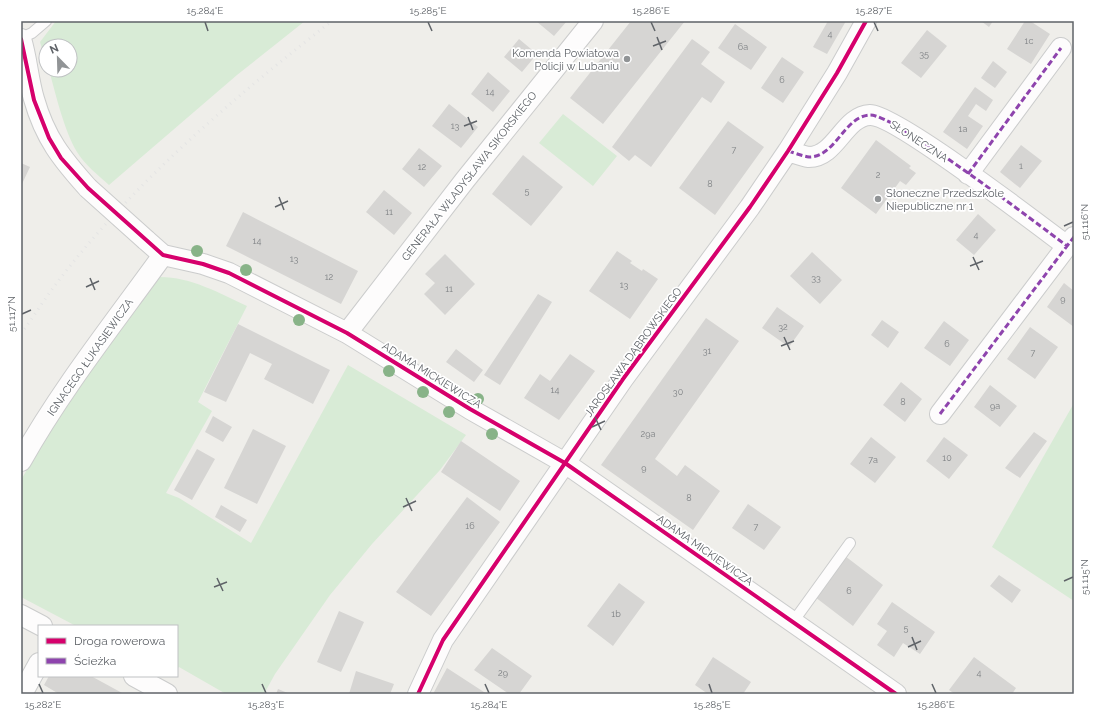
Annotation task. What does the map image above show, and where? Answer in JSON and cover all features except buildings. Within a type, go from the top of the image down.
[{"type":"street","name":"GENERAŁA WŁADYSŁAWA SIKORSKIEGO","points":[[347,333],[470,174],[593,21]]},
{"type":"street","name":"JAROSŁAWA DĄBROWSKIEGO","points":[[418,694],[442,640],[564,463],[788,151],[838,73],[866,21]]},
{"type":"street","name":"ADAMA MICKIEWICZA","points":[[22,46],[34,100],[49,138],[61,158],[88,188],[163,255],[203,264],[230,274],[347,333],[470,409],[564,463],[896,694]]},
{"type":"street","points":[[968,174],[1061,48]]},
{"type":"street","name":"SŁONECZNA","points":[[788,151],[803,156],[818,155],[828,148],[856,120],[863,116],[880,116],[897,125],[1071,242],[940,414]]},
{"type":"street","name":"IGNACEGO ŁUKASIEWICZA","points":[[21,462],[36,434],[72,378],[163,255]]},
{"type":"street","points":[[21,615],[40,625]]},
{"type":"street","points":[[22,694],[38,666]]},
{"type":"street","points":[[136,677],[167,694]]},
{"type":"lane","points":[[22,46],[32,33],[46,21]]},
{"type":"lane","points":[[793,622],[850,543]]},
{"type":"green space","points":[[56,21],[305,21],[237,75],[109,185],[80,157],[72,143],[51,78],[78,78],[78,38],[43,38]]},
{"type":"green space","points":[[563,114],[617,156],[593,186],[539,143]]},
{"type":"green space","points":[[160,277],[194,283],[247,306],[198,402],[212,411],[166,493],[179,498],[251,543],[348,365],[466,435],[440,470],[372,544],[330,595],[275,674],[264,694],[226,694],[179,667],[178,668],[178,625],[74,625],[21,597],[21,480],[59,414]]},
{"type":"green space","points":[[1074,403],[1074,601],[992,547]]},
{"type":"railway","points":[[21,334],[56,284],[85,247],[150,177],[258,80],[332,21]]},
{"type":"marked path","points":[[968,174],[1061,48]]},
{"type":"marked path","points":[[788,151],[809,157],[818,155],[826,151],[853,122],[861,117],[870,115],[884,119],[907,132],[967,172],[1067,246],[1074,237]]},
{"type":"marked path","points":[[940,414],[1067,246]]},
{"type":"cycle path","points":[[418,694],[443,640],[623,379],[750,207],[788,151],[837,73],[866,21]]},
{"type":"cycle path","points":[[21,39],[34,100],[49,138],[61,158],[88,188],[163,255],[203,264],[229,273],[347,333],[470,409],[565,463],[896,694]]},
{"type":"place","name":"Komenda Powiatowa Policji w Lubaniu","points":[[627,59]]},
{"type":"place","name":"Słoneczne Przedszkole Niepubliczne nr 1","points":[[878,199]]}]
